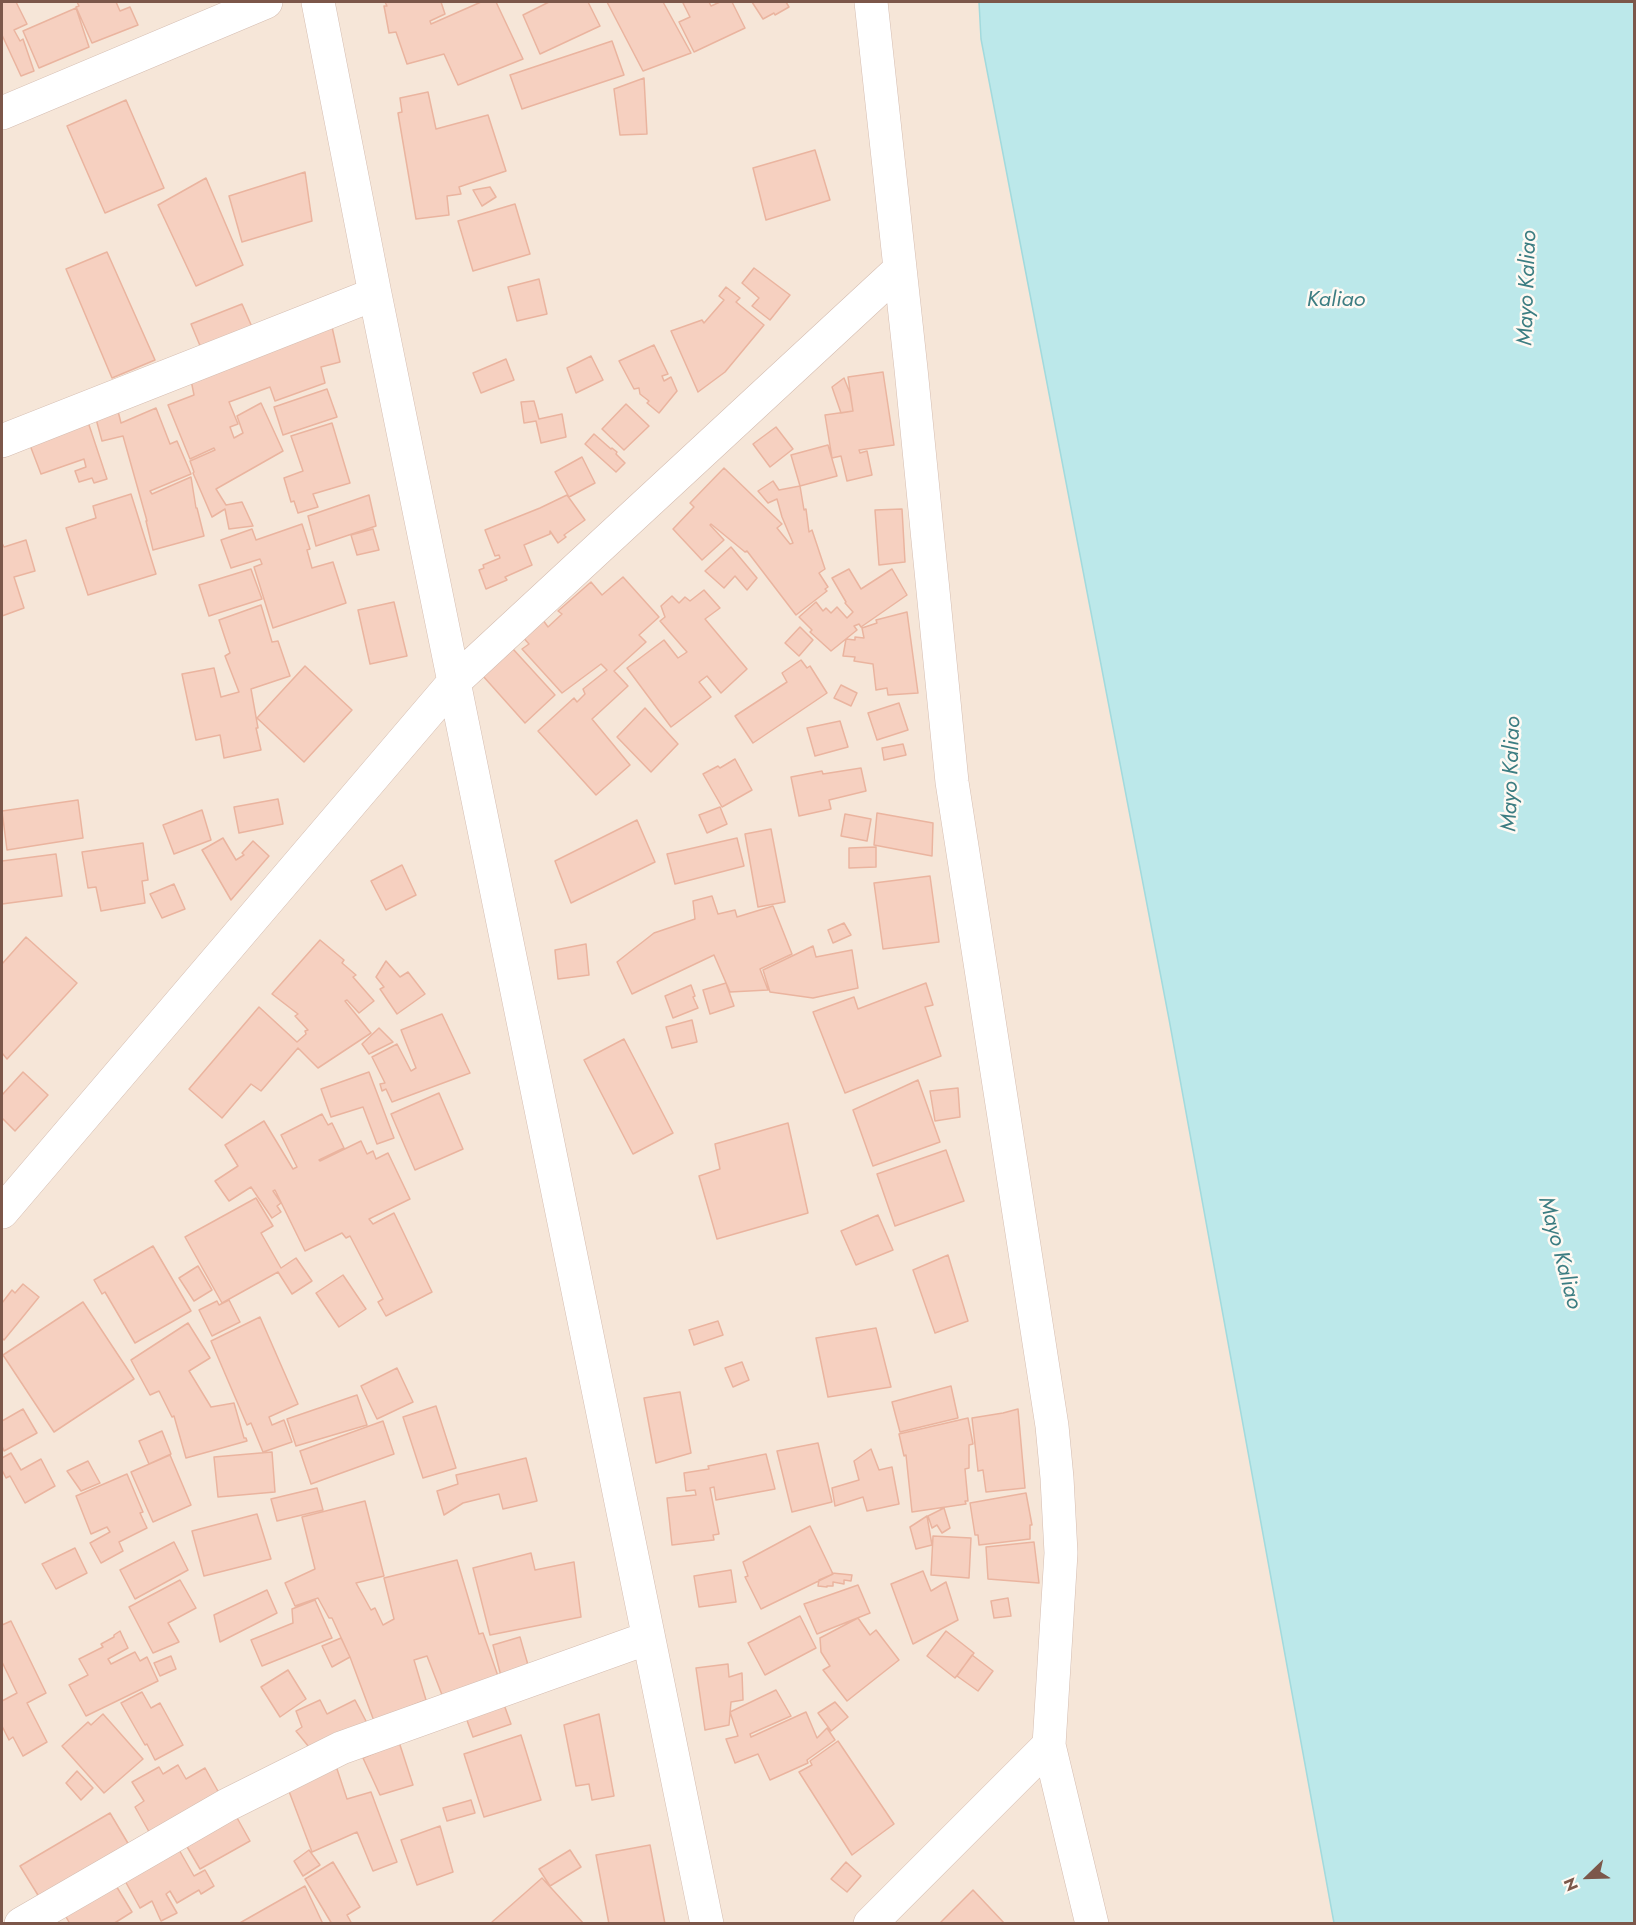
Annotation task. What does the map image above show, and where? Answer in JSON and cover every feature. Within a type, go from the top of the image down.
[{"type":"street","points":[[2,113],[266,2]]},
{"type":"street","points":[[318,2],[375,294],[706,1923]]},
{"type":"street","points":[[871,2],[952,782],[1052,1426],[1061,1553],[1048,1745],[1092,1923]]},
{"type":"street","points":[[2,1212],[454,682],[900,269]]},
{"type":"street","points":[[2,441],[375,294]]},
{"type":"street","points":[[21,1923],[227,1805],[341,1748],[648,1638]]},
{"type":"street","points":[[870,1923],[1048,1745]]},
{"type":"shaded area","points":[[2,2],[979,2],[981,39],[1169,1019],[1334,1923],[2,1924]]},
{"type":"water","name":"Kaliao","points":[[979,2],[1634,2],[1634,1923],[1334,1923],[1169,1019],[981,39]]},
{"type":"building","points":[[2,2],[16,2],[27,24],[14,30],[20,41],[23,39],[34,71],[21,76],[2,35]]},
{"type":"building","points":[[77,2],[116,2],[120,11],[130,7],[138,25],[92,43],[76,7],[79,6]]},
{"type":"building","points":[[385,2],[441,2],[445,14],[430,21],[431,24],[481,2],[496,2],[523,59],[458,85],[444,54],[407,64],[396,32],[389,33]]},
{"type":"building","points":[[549,2],[588,2],[600,26],[540,54],[523,15]]},
{"type":"building","points":[[607,2],[663,2],[691,53],[643,71]]},
{"type":"building","points":[[709,2],[711,6],[720,2],[732,2],[745,28],[694,52],[679,22],[690,17],[683,3]]},
{"type":"building","points":[[752,2],[786,2],[789,7],[763,19]]},
{"type":"building","points":[[76,8],[89,47],[39,68],[23,31]]},
{"type":"building","points":[[612,41],[624,75],[522,109],[510,75]]},
{"type":"building","points":[[644,78],[647,134],[620,135],[614,89]]},
{"type":"building","points":[[428,92],[436,129],[488,115],[506,171],[459,187],[461,194],[447,196],[449,215],[416,219],[398,113],[402,112],[400,98]]},
{"type":"building","points":[[126,100],[164,188],[105,213],[67,126]]},
{"type":"building","points":[[815,150],[830,200],[766,220],[753,168]]},
{"type":"building","points":[[305,172],[312,221],[242,242],[229,196]]},
{"type":"building","points":[[206,178],[243,265],[196,286],[158,205]]},
{"type":"building","points":[[490,187],[496,197],[482,206],[473,190]]},
{"type":"building","points":[[515,204],[530,254],[473,271],[458,221]]},
{"type":"building","points":[[107,252],[155,360],[112,378],[66,269]]},
{"type":"building","points":[[754,268],[790,295],[770,320],[752,306],[759,298],[742,283]]},
{"type":"building","points":[[539,279],[547,314],[517,321],[508,287]]},
{"type":"building","points":[[726,287],[740,298],[736,302],[764,325],[725,372],[698,392],[671,331],[702,320],[704,323],[724,300],[719,296]]},
{"type":"building","points":[[242,304],[252,327],[201,348],[191,324]]},
{"type":"building","points":[[332,327],[340,362],[321,367],[325,383],[275,401],[270,387],[229,402],[238,424],[230,427],[234,438],[243,433],[237,416],[261,403],[283,451],[216,489],[226,505],[242,502],[253,526],[229,529],[225,509],[212,517],[190,461],[215,450],[214,448],[190,459],[168,405],[194,395],[191,380]]},
{"type":"building","points":[[654,345],[668,374],[662,376],[664,381],[671,377],[677,391],[659,413],[647,403],[649,401],[640,394],[639,388],[634,389],[619,361]]},
{"type":"building","points":[[591,356],[603,380],[576,393],[567,368]]},
{"type":"building","points":[[506,359],[514,380],[481,393],[473,373]]},
{"type":"building","points":[[883,372],[894,445],[859,450],[860,453],[867,451],[872,475],[847,481],[841,456],[832,458],[825,415],[853,411],[848,377]]},
{"type":"building","points":[[844,378],[850,393],[853,411],[841,413],[832,387]]},
{"type":"building","points":[[327,389],[337,417],[283,435],[274,407]]},
{"type":"building","points":[[534,401],[539,419],[562,414],[566,437],[541,443],[536,421],[524,423],[521,402]]},
{"type":"building","points":[[626,404],[649,426],[624,450],[602,429]]},
{"type":"building","points":[[156,408],[170,444],[177,441],[191,474],[150,491],[152,494],[191,477],[204,536],[153,550],[123,436],[102,441],[96,419],[118,411],[121,423]]},
{"type":"building","points":[[87,419],[107,479],[94,483],[92,478],[79,482],[75,471],[86,467],[84,459],[41,474],[28,440]]},
{"type":"building","points":[[332,423],[350,483],[313,494],[318,507],[298,513],[294,501],[291,502],[284,478],[303,471],[291,436]]},
{"type":"building","points":[[776,427],[793,449],[770,467],[753,444]]},
{"type":"building","points":[[594,434],[617,452],[616,454],[625,463],[616,472],[585,444]]},
{"type":"building","points":[[828,445],[837,476],[800,486],[791,455]]},
{"type":"building","points":[[582,457],[595,483],[569,497],[555,472]]},
{"type":"building","points":[[724,468],[782,524],[777,528],[790,544],[793,543],[777,499],[768,503],[758,491],[773,481],[779,490],[800,486],[809,532],[812,530],[825,569],[819,573],[828,587],[825,589],[827,591],[796,615],[747,551],[745,552],[711,524],[724,540],[702,560],[673,529],[694,507],[690,503]]},
{"type":"building","points":[[131,494],[156,574],[88,595],[66,528],[96,518],[93,506]]},
{"type":"building","points":[[369,495],[376,526],[316,546],[308,516]]},
{"type":"building","points":[[567,495],[585,520],[564,535],[566,537],[558,543],[550,531],[550,534],[524,545],[532,565],[505,577],[507,580],[486,589],[479,570],[484,568],[483,565],[500,558],[499,555],[495,556],[485,530]]},
{"type":"building","points":[[902,509],[905,562],[879,565],[875,510]]},
{"type":"building","points":[[302,524],[310,549],[307,550],[312,568],[333,562],[346,603],[273,628],[254,567],[262,564],[260,559],[231,568],[221,540],[252,529],[256,540]]},
{"type":"building","points":[[373,529],[379,550],[357,555],[351,535]]},
{"type":"building","points":[[26,540],[35,571],[14,577],[24,608],[2,616],[2,543],[4,547]]},
{"type":"building","points":[[731,547],[757,578],[747,590],[735,576],[724,588],[705,571]]},
{"type":"building","points":[[251,569],[262,599],[209,616],[199,585]]},
{"type":"building","points":[[849,569],[861,589],[892,569],[907,595],[861,627],[859,624],[854,626],[857,630],[831,651],[810,632],[812,630],[799,617],[816,602],[823,611],[826,608],[831,613],[837,607],[847,618],[853,612],[845,603],[832,578]]},
{"type":"building","points":[[623,577],[659,617],[639,635],[646,642],[614,671],[628,686],[592,719],[630,765],[596,795],[538,731],[574,698],[577,702],[585,694],[583,689],[607,670],[601,664],[562,693],[522,649],[529,644],[520,634],[540,616],[548,627],[562,614],[558,611],[591,582],[602,595]]},
{"type":"building","points":[[704,590],[720,608],[705,619],[747,669],[721,693],[707,676],[699,682],[711,697],[671,727],[627,668],[664,640],[678,658],[687,652],[660,621],[665,617],[661,606],[672,596],[679,603],[685,597],[690,601]]},
{"type":"building","points":[[394,602],[407,656],[370,664],[358,610]]},
{"type":"building","points":[[261,605],[272,642],[278,641],[290,676],[251,689],[261,750],[224,758],[220,735],[196,740],[182,674],[214,668],[221,697],[239,692],[225,656],[230,653],[219,620]]},
{"type":"building","points":[[907,612],[918,693],[888,695],[887,688],[876,690],[873,664],[854,661],[855,657],[843,656],[846,639],[864,638],[862,628],[877,623],[876,620]]},
{"type":"building","points":[[800,627],[813,640],[799,656],[785,643]]},
{"type":"building","points":[[513,649],[555,695],[525,723],[483,676]]},
{"type":"building","points":[[801,660],[807,668],[810,666],[827,693],[753,743],[735,716],[787,682],[782,673]]},
{"type":"building","points":[[305,666],[352,710],[304,762],[257,718]]},
{"type":"building","points":[[841,685],[857,693],[851,706],[834,698]]},
{"type":"building","points":[[899,703],[908,730],[877,740],[868,713]]},
{"type":"building","points":[[645,708],[678,744],[651,772],[617,737]]},
{"type":"building","points":[[840,721],[848,747],[815,756],[807,728]]},
{"type":"building","points":[[903,744],[906,755],[884,760],[882,748]]},
{"type":"building","points":[[735,759],[752,790],[722,807],[703,774]]},
{"type":"building","points":[[861,768],[866,791],[829,800],[831,809],[799,816],[791,777],[822,771],[823,774]]},
{"type":"building","points":[[278,799],[283,824],[239,833],[234,807]]},
{"type":"building","points":[[78,800],[83,838],[7,850],[2,811]]},
{"type":"building","points":[[720,807],[727,824],[707,833],[699,815]]},
{"type":"building","points":[[202,810],[211,840],[174,854],[163,825]]},
{"type":"building","points":[[877,813],[933,823],[932,856],[874,845]]},
{"type":"building","points":[[845,814],[871,819],[867,841],[841,836]]},
{"type":"building","points":[[637,820],[655,862],[571,903],[555,861]]},
{"type":"building","points":[[771,829],[785,902],[758,907],[745,834]]},
{"type":"building","points":[[223,838],[236,860],[244,855],[242,853],[253,841],[269,856],[231,900],[202,850]]},
{"type":"building","points":[[737,838],[744,866],[675,884],[667,854]]},
{"type":"building","points":[[143,843],[148,880],[142,881],[145,903],[101,911],[96,887],[88,888],[82,852]]},
{"type":"building","points":[[876,847],[876,867],[849,868],[849,848]]},
{"type":"building","points":[[56,854],[62,896],[2,904],[2,861]]},
{"type":"building","points":[[402,865],[416,895],[386,910],[371,881]]},
{"type":"building","points":[[930,876],[939,942],[883,949],[874,883]]},
{"type":"building","points":[[174,884],[185,909],[162,918],[150,894]]},
{"type":"building","points":[[712,896],[718,914],[735,910],[737,917],[773,906],[792,954],[760,969],[768,990],[730,992],[714,955],[632,994],[617,962],[654,933],[695,919],[693,901]]},
{"type":"building","points":[[844,923],[851,935],[833,943],[828,930]]},
{"type":"building","points":[[26,937],[77,983],[7,1059],[2,1053],[2,964]]},
{"type":"building","points":[[320,940],[344,960],[342,963],[356,975],[353,977],[374,1001],[359,1013],[347,1000],[345,1001],[371,1033],[318,1068],[298,1048],[261,1091],[251,1084],[222,1118],[189,1089],[259,1007],[297,1042],[306,1034],[305,1031],[308,1030],[295,1016],[298,1014],[272,994]]},
{"type":"building","points":[[586,944],[589,975],[558,979],[555,950]]},
{"type":"building","points":[[813,946],[816,957],[852,950],[858,988],[813,998],[770,992],[763,970]]},
{"type":"building","points":[[386,961],[400,977],[408,972],[425,994],[397,1014],[380,989],[384,987],[376,977]]},
{"type":"building","points":[[726,983],[734,1006],[710,1014],[703,990]]},
{"type":"building","points":[[926,983],[933,1005],[925,1007],[941,1056],[845,1093],[813,1012],[854,997],[858,1009]]},
{"type":"building","points":[[691,985],[698,1008],[673,1018],[665,996]]},
{"type":"building","points":[[442,1014],[470,1073],[392,1102],[386,1089],[382,1091],[380,1084],[385,1083],[372,1057],[397,1044],[411,1071],[416,1068],[401,1030]]},
{"type":"building","points":[[692,1020],[697,1042],[672,1048],[666,1027]]},
{"type":"building","points":[[379,1028],[393,1042],[369,1054],[362,1044]]},
{"type":"building","points":[[624,1039],[673,1133],[633,1154],[584,1060]]},
{"type":"building","points":[[23,1072],[48,1095],[15,1131],[2,1118],[2,1095]]},
{"type":"building","points":[[369,1072],[394,1138],[377,1144],[363,1107],[331,1117],[321,1089]]},
{"type":"building","points":[[918,1080],[940,1142],[873,1166],[853,1110]]},
{"type":"building","points":[[958,1088],[960,1117],[935,1121],[930,1091]]},
{"type":"building","points":[[439,1093],[463,1149],[415,1170],[391,1114]]},
{"type":"building","points":[[322,1114],[328,1125],[332,1123],[344,1148],[320,1161],[361,1141],[367,1154],[373,1151],[376,1159],[388,1153],[410,1199],[369,1219],[373,1224],[394,1213],[432,1292],[386,1316],[378,1302],[383,1299],[350,1236],[346,1238],[342,1233],[305,1251],[275,1190],[273,1191],[281,1203],[277,1206],[281,1212],[272,1218],[251,1187],[229,1201],[215,1181],[238,1166],[225,1145],[264,1121],[293,1169],[297,1167],[281,1135]]},
{"type":"building","points":[[788,1123],[808,1213],[717,1239],[699,1176],[720,1169],[715,1144]]},
{"type":"building","points":[[946,1150],[964,1201],[895,1226],[877,1174]]},
{"type":"building","points":[[256,1198],[273,1226],[261,1233],[281,1268],[296,1258],[312,1281],[292,1294],[278,1272],[222,1303],[185,1237]]},
{"type":"building","points":[[878,1215],[893,1250],[856,1265],[841,1231]]},
{"type":"building","points":[[153,1246],[191,1311],[135,1343],[105,1292],[102,1294],[94,1280]]},
{"type":"building","points":[[948,1255],[968,1321],[935,1333],[913,1270]]},
{"type":"building","points":[[198,1266],[212,1290],[194,1301],[179,1278]]},
{"type":"building","points":[[343,1275],[366,1309],[339,1327],[316,1293]]},
{"type":"building","points":[[23,1284],[39,1297],[4,1340],[2,1338],[2,1303],[12,1290],[15,1293]]},
{"type":"building","points":[[229,1300],[240,1322],[212,1336],[199,1310],[217,1301],[219,1305]]},
{"type":"building","points":[[83,1302],[134,1379],[54,1432],[3,1355]]},
{"type":"building","points":[[260,1317],[298,1404],[269,1417],[272,1425],[284,1420],[292,1442],[263,1452],[251,1423],[247,1425],[211,1341]]},
{"type":"building","points":[[718,1321],[723,1335],[694,1345],[689,1330]]},
{"type":"building","points":[[188,1323],[210,1358],[189,1371],[211,1407],[234,1403],[244,1438],[247,1441],[186,1458],[174,1416],[172,1417],[159,1391],[150,1395],[131,1360]]},
{"type":"building","points":[[876,1328],[891,1387],[828,1397],[816,1338]]},
{"type":"building","points":[[742,1362],[749,1380],[733,1387],[725,1368]]},
{"type":"building","points":[[397,1368],[413,1402],[377,1419],[361,1386]]},
{"type":"building","points":[[951,1386],[958,1418],[900,1432],[892,1402]]},
{"type":"building","points":[[680,1392],[691,1453],[656,1463],[644,1398]]},
{"type":"building","points":[[357,1395],[367,1425],[296,1446],[287,1419]]},
{"type":"building","points":[[436,1406],[456,1468],[423,1478],[403,1417]]},
{"type":"building","points":[[23,1409],[37,1433],[4,1451],[2,1421]]},
{"type":"building","points":[[1018,1409],[1025,1488],[986,1492],[983,1470],[978,1471],[972,1418]]},
{"type":"building","points":[[968,1418],[973,1444],[969,1445],[969,1468],[965,1469],[968,1501],[965,1501],[966,1504],[912,1512],[906,1455],[904,1456],[899,1434]]},
{"type":"building","points":[[383,1421],[394,1454],[311,1484],[300,1451]]},
{"type":"building","points":[[162,1431],[171,1454],[149,1464],[139,1441]]},
{"type":"building","points":[[818,1443],[832,1502],[792,1512],[777,1451]]},
{"type":"building","points":[[871,1449],[879,1470],[892,1467],[899,1504],[867,1511],[863,1497],[835,1506],[832,1488],[859,1480],[854,1461]]},
{"type":"building","points":[[272,1452],[275,1492],[218,1497],[214,1457]]},
{"type":"building","points":[[11,1453],[21,1470],[41,1459],[55,1486],[25,1503],[10,1476],[6,1478],[2,1470],[2,1458]]},
{"type":"building","points":[[766,1454],[775,1489],[716,1500],[714,1487],[710,1488],[719,1534],[713,1535],[714,1540],[672,1545],[667,1498],[696,1495],[695,1490],[686,1491],[684,1473]]},
{"type":"building","points":[[170,1455],[191,1505],[153,1522],[131,1472]]},
{"type":"building","points":[[526,1458],[537,1501],[503,1509],[499,1494],[463,1503],[444,1515],[437,1491],[458,1484],[456,1475]]},
{"type":"building","points":[[88,1461],[100,1483],[81,1491],[67,1471]]},
{"type":"building","points":[[127,1474],[143,1512],[140,1513],[147,1528],[119,1542],[123,1551],[101,1563],[90,1543],[110,1532],[107,1527],[91,1534],[76,1496]]},
{"type":"building","points":[[317,1488],[323,1510],[277,1521],[271,1499]]},
{"type":"building","points":[[1026,1493],[1032,1525],[1030,1525],[1030,1539],[979,1545],[978,1535],[975,1535],[970,1503]]},
{"type":"building","points":[[365,1501],[384,1576],[356,1583],[371,1610],[375,1608],[383,1625],[394,1619],[384,1578],[457,1560],[479,1634],[483,1633],[499,1679],[444,1700],[427,1656],[414,1660],[426,1700],[374,1721],[350,1657],[332,1618],[329,1618],[318,1598],[295,1606],[285,1583],[315,1569],[302,1517]]},
{"type":"building","points":[[944,1508],[950,1528],[942,1533],[937,1525],[932,1528],[928,1516]]},
{"type":"building","points":[[257,1514],[271,1559],[204,1576],[192,1531]]},
{"type":"building","points":[[927,1516],[932,1545],[916,1549],[910,1527]]},
{"type":"building","points":[[810,1526],[833,1574],[761,1609],[745,1577],[748,1576],[743,1562]]},
{"type":"building","points":[[933,1536],[971,1538],[969,1578],[931,1575]]},
{"type":"building","points":[[174,1542],[188,1570],[135,1599],[120,1570]]},
{"type":"building","points":[[1034,1542],[1039,1583],[988,1579],[986,1547]]},
{"type":"building","points":[[75,1548],[87,1573],[56,1589],[42,1564]]},
{"type":"building","points":[[531,1553],[535,1570],[574,1562],[581,1617],[490,1635],[473,1568]]},
{"type":"building","points":[[731,1570],[736,1602],[699,1607],[694,1576]]},
{"type":"building","points":[[923,1571],[931,1591],[946,1582],[958,1620],[913,1644],[891,1584]]},
{"type":"building","points":[[832,1573],[852,1575],[851,1581],[844,1580],[844,1584],[833,1582],[833,1586],[827,1587],[818,1586],[819,1580]]},
{"type":"building","points":[[180,1580],[196,1608],[168,1623],[179,1642],[153,1653],[129,1607]]},
{"type":"building","points":[[858,1585],[870,1613],[817,1634],[804,1604]]},
{"type":"building","points":[[267,1590],[277,1613],[220,1642],[214,1615]]},
{"type":"building","points":[[1008,1598],[1011,1616],[994,1618],[991,1601]]},
{"type":"building","points":[[315,1600],[332,1638],[262,1666],[251,1640],[293,1623],[292,1609]]},
{"type":"building","points":[[800,1616],[816,1648],[765,1675],[748,1643]]},
{"type":"building","points":[[858,1618],[870,1635],[876,1630],[899,1660],[847,1701],[823,1670],[830,1666],[821,1652],[820,1638]]},
{"type":"building","points":[[11,1621],[46,1693],[27,1703],[47,1742],[23,1756],[13,1737],[9,1740],[2,1726],[2,1701],[17,1693],[2,1662],[2,1625]]},
{"type":"building","points":[[120,1631],[128,1648],[108,1659],[111,1664],[135,1652],[140,1661],[147,1657],[158,1681],[86,1716],[69,1685],[88,1675],[79,1659],[103,1647],[101,1644]]},
{"type":"building","points":[[946,1631],[974,1653],[955,1678],[927,1656]]},
{"type":"building","points":[[520,1637],[528,1665],[501,1676],[493,1645]]},
{"type":"building","points":[[341,1638],[350,1657],[332,1667],[322,1646]]},
{"type":"building","points":[[972,1655],[993,1671],[978,1691],[957,1676]]},
{"type":"building","points":[[171,1656],[176,1669],[160,1676],[154,1663]]},
{"type":"building","points":[[728,1664],[729,1677],[742,1673],[743,1700],[731,1702],[729,1725],[705,1730],[696,1668]]},
{"type":"building","points":[[288,1670],[306,1699],[280,1717],[261,1687]]},
{"type":"building","points":[[776,1690],[791,1716],[750,1734],[751,1737],[806,1712],[817,1738],[827,1728],[835,1740],[807,1760],[808,1763],[770,1780],[758,1754],[735,1763],[726,1739],[738,1736],[730,1712]]},
{"type":"building","points":[[142,1692],[151,1708],[160,1703],[183,1745],[155,1760],[121,1703]]},
{"type":"building","points":[[502,1699],[511,1724],[473,1737],[464,1712]]},
{"type":"building","points":[[320,1700],[327,1714],[355,1700],[367,1723],[313,1752],[296,1731],[302,1727],[296,1711]]},
{"type":"building","points":[[835,1702],[848,1717],[831,1731],[818,1713]]},
{"type":"building","points":[[103,1714],[143,1759],[104,1793],[62,1746],[88,1722],[91,1725]]},
{"type":"building","points":[[599,1714],[614,1796],[592,1800],[589,1784],[576,1786],[564,1725]]},
{"type":"building","points":[[521,1735],[541,1800],[484,1817],[464,1754]]},
{"type":"building","points":[[838,1741],[894,1824],[852,1855],[799,1772],[812,1765],[810,1761]]},
{"type":"building","points":[[399,1742],[413,1785],[380,1795],[363,1758]]},
{"type":"building","points":[[335,1763],[347,1799],[371,1792],[397,1862],[373,1871],[357,1832],[312,1852],[287,1786]]},
{"type":"building","points":[[178,1765],[186,1779],[205,1768],[219,1793],[152,1837],[135,1807],[144,1801],[132,1782],[159,1767],[163,1774]]},
{"type":"building","points":[[77,1771],[93,1788],[81,1800],[66,1783]]},
{"type":"building","points":[[471,1800],[475,1813],[447,1821],[443,1808]]},
{"type":"building","points":[[110,1813],[129,1845],[41,1900],[20,1866]]},
{"type":"building","points":[[236,1816],[250,1841],[200,1869],[186,1845]]},
{"type":"building","points":[[440,1826],[453,1872],[417,1885],[401,1840]]},
{"type":"building","points":[[650,1845],[665,1924],[609,1924],[596,1855]]},
{"type":"building","points":[[178,1848],[194,1876],[205,1870],[214,1886],[201,1894],[199,1890],[177,1903],[170,1891],[166,1894],[177,1913],[161,1921],[152,1901],[140,1908],[124,1879]]},
{"type":"building","points":[[309,1850],[320,1865],[303,1876],[294,1861]]},
{"type":"building","points":[[570,1850],[581,1867],[550,1886],[539,1869]]},
{"type":"building","points":[[333,1862],[360,1907],[347,1915],[352,1924],[332,1924],[305,1879]]},
{"type":"building","points":[[846,1862],[861,1876],[847,1892],[831,1879]]},
{"type":"building","points":[[542,1878],[584,1924],[493,1924],[492,1922]]},
{"type":"building","points":[[115,1884],[132,1912],[113,1924],[70,1924],[65,1915]]},
{"type":"building","points":[[305,1886],[323,1924],[238,1924]]},
{"type":"building","points":[[973,1890],[1005,1924],[939,1924]]},
{"type":"water label","name":"Mayo Kaliao","points":[[1528,288]]},
{"type":"water label","name":"Mayo Kaliao","points":[[1512,774]]},
{"type":"water label","name":"Mayo Kaliao","points":[[1559,1253]]}]
